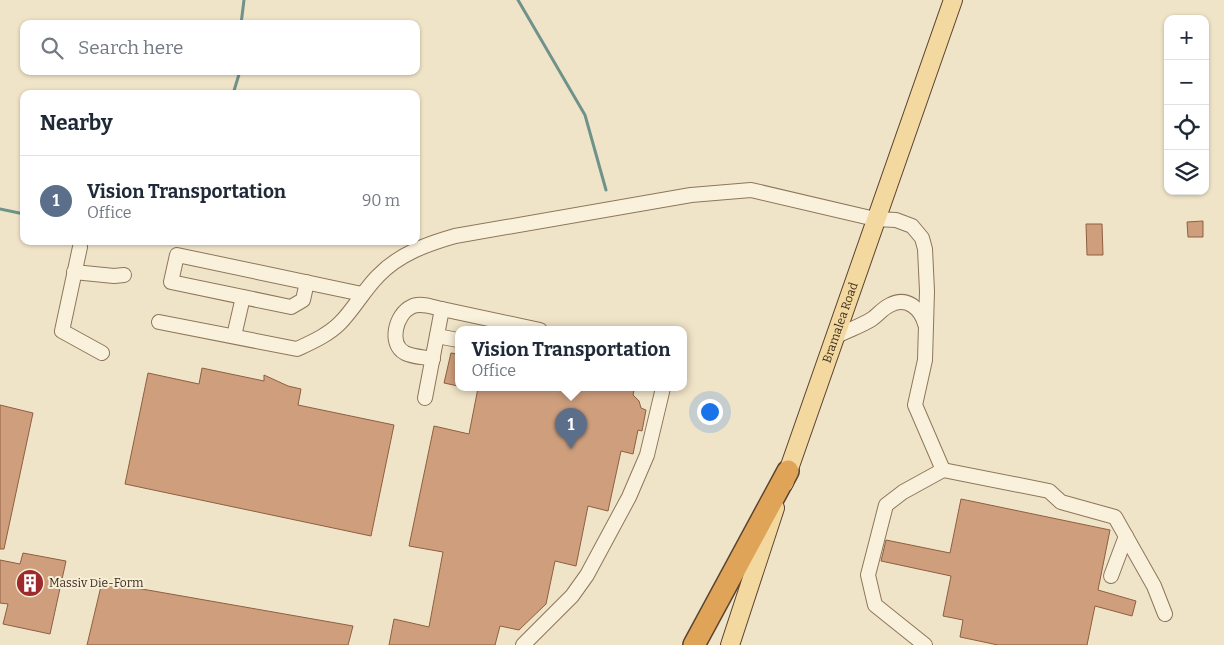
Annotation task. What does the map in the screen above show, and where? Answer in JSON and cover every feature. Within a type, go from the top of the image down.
[{"type":"highway","points":[[694,645],[788,471]]},
{"type":"main road","name":"Bramalea Road","points":[[730,645],[875,219],[953,0]]},
{"type":"lane","points":[[159,322],[297,349],[314,341],[339,324],[379,275],[395,262],[433,243],[455,236],[691,195],[751,190],[875,219],[896,220],[912,226],[922,238],[925,249],[925,360],[915,404],[943,470]]},
{"type":"lane","points":[[80,247],[62,331],[102,353]]},
{"type":"lane","points":[[307,282],[303,300],[291,307],[171,282],[176,255],[307,282],[362,294]]},
{"type":"lane","points":[[74,272],[114,276],[124,274]]},
{"type":"lane","points":[[234,336],[243,297]]},
{"type":"lane","points":[[836,336],[873,319],[889,305],[896,302],[912,305],[918,309],[926,331]]},
{"type":"lane","points":[[432,359],[405,353],[398,346],[395,338],[397,326],[403,313],[410,307],[424,305],[442,309],[484,324],[503,326]]},
{"type":"lane","points":[[425,398],[442,309]]},
{"type":"lane","points":[[437,336],[455,339]]},
{"type":"lane","points":[[523,645],[572,596],[587,575],[629,497],[647,454],[662,391]]},
{"type":"lane","points":[[925,645],[875,605],[868,575],[886,505],[903,492],[943,470],[1049,491],[1061,502],[1114,517],[1154,586],[1165,614]]},
{"type":"lane","points":[[1111,576],[1126,536]]},
{"type":"building","points":[[1203,221],[1203,237],[1188,237],[1187,222]]},
{"type":"building","points":[[1086,224],[1102,224],[1103,255],[1087,255]]},
{"type":"building","points":[[451,353],[455,354],[455,385],[444,383]]},
{"type":"building","points":[[202,368],[264,381],[264,375],[288,386],[301,389],[298,405],[394,425],[371,536],[125,484],[148,373],[199,384]]},
{"type":"building","points":[[477,391],[634,391],[633,395],[639,401],[641,408],[646,410],[642,431],[638,430],[633,454],[621,451],[608,511],[588,506],[576,566],[555,561],[546,604],[519,630],[500,626],[495,645],[389,645],[394,619],[429,627],[443,552],[409,546],[434,426],[469,434]]},
{"type":"building","points":[[0,405],[33,413],[4,549],[0,549]]},
{"type":"building","points":[[961,499],[1110,530],[1098,590],[1136,601],[1132,616],[1095,606],[1087,645],[998,645],[960,637],[963,620],[943,616],[951,576],[881,561],[886,540],[950,553]]},
{"type":"building","name":"Massiv Die-Form","points":[[23,553],[66,561],[50,634],[3,624],[8,604],[0,603],[0,560],[20,564]]},
{"type":"building","points":[[102,582],[353,626],[348,645],[87,645]]},
{"type":"waterway","points":[[242,20],[244,0]]},
{"type":"waterway","points":[[518,0],[585,115],[606,190]]},
{"type":"waterway","points":[[234,90],[239,75]]},
{"type":"waterway","points":[[0,209],[20,213]]},
{"type":"place","name":"Vision Transportation","points":[[571,449]]},
{"type":"place","name":"Massiv Die-Form","points":[[30,583]]}]
